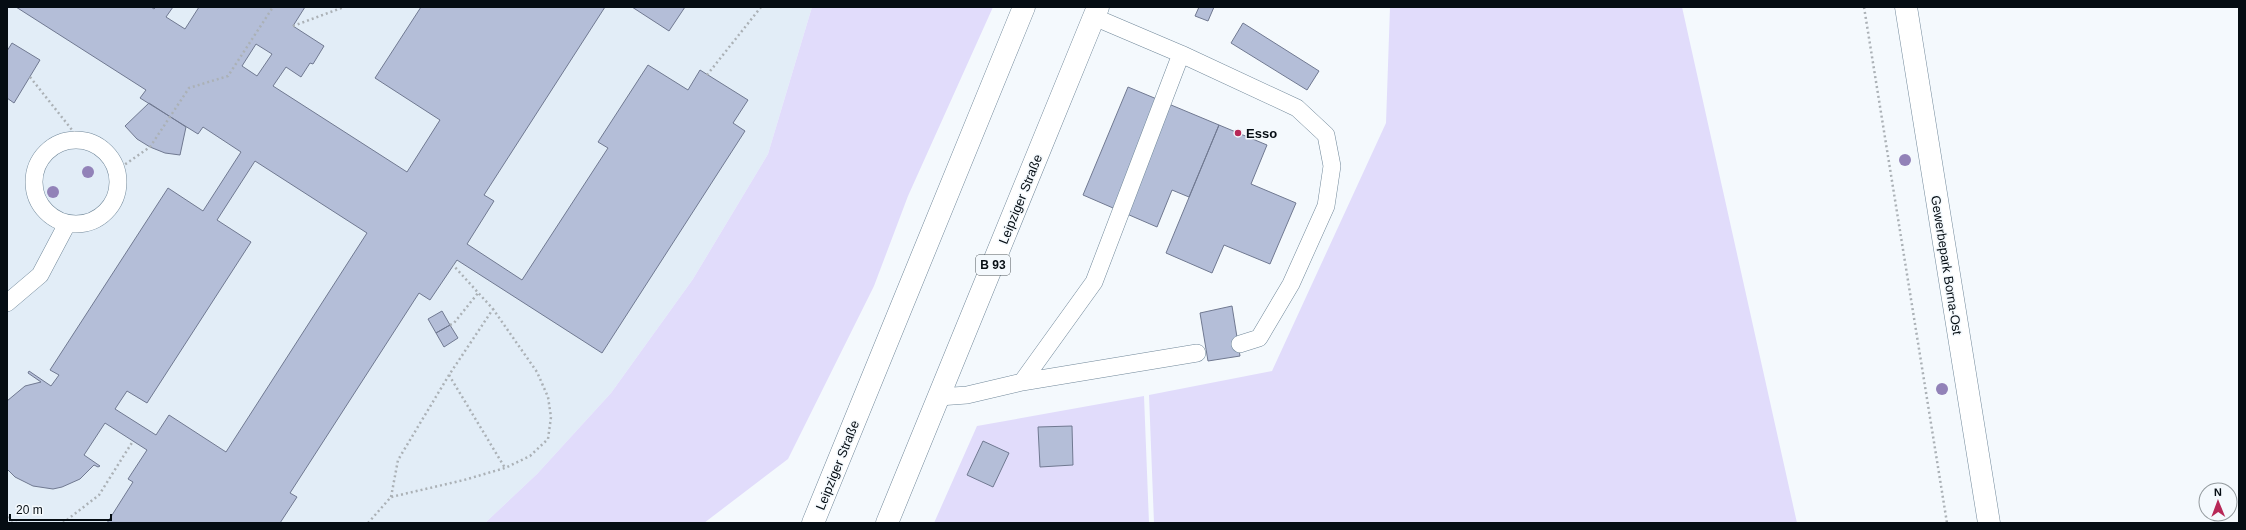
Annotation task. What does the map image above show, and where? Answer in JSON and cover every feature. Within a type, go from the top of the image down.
[{"type":"main road","name":"Leipziger Straße","points":[[813,523],[1024,7]]},
{"type":"main road","name":"Gewerbepark Borna-Ost","points":[[1906,7],[1989,523]]},
{"type":"main road","name":"Leipziger Straße","points":[[887,523],[1096,12]]},
{"type":"lane","points":[[1096,12],[1181,54],[1297,108],[1326,135],[1332,166],[1326,206],[1291,284],[1259,338],[1240,344]]},
{"type":"lane","points":[[1022,382],[1094,282],[1181,54]]},
{"type":"lane","points":[[80,140],[94,144],[106,152],[117,170],[118,192],[108,211],[89,223],[67,224],[54,218],[43,209],[36,197],[34,183],[36,169],[43,156],[53,147],[66,141],[80,140]]},
{"type":"lane","points":[[7,303],[40,275],[67,224]]},
{"type":"lane","points":[[939,397],[967,394],[1022,382],[1197,353]]},
{"type":"path","points":[[117,170],[150,147],[189,88],[228,76],[273,7]]},
{"type":"path","points":[[292,26],[344,7]]},
{"type":"path","points":[[707,75],[761,7]]},
{"type":"path","points":[[1864,7],[1947,523]]},
{"type":"path","points":[[30,77],[80,140]]},
{"type":"path","points":[[391,497],[464,480],[505,468],[530,456],[548,439],[551,417],[548,397],[537,372],[493,309],[453,265]]},
{"type":"path","points":[[450,325],[454,323],[478,293]]},
{"type":"path","points":[[368,523],[391,497],[398,460],[449,375],[493,309]]},
{"type":"path","points":[[449,375],[505,468]]},
{"type":"path","points":[[64,523],[99,495],[133,441]]},
{"type":"path","points":[[7,517],[16,523]]},
{"type":"shaded area","points":[[7,7],[812,7],[768,154],[693,279],[611,393],[537,474],[485,523],[7,523]]},
{"type":"shaded area","points":[[812,7],[993,7],[908,196],[874,286],[788,459],[704,523],[485,523],[537,474],[611,393],[693,279],[768,154]]},
{"type":"shaded area","points":[[1390,7],[1682,7],[1797,523],[1154,523],[1149,395],[1272,371],[1386,123]]},
{"type":"shaded area","points":[[1144,396],[1149,523],[934,523],[977,426]]},
{"type":"building","points":[[16,7],[151,7],[154,9],[156,7],[173,7],[166,17],[185,29],[199,7],[305,7],[293,26],[324,46],[313,64],[310,63],[301,77],[286,67],[273,86],[407,172],[440,120],[375,78],[421,7],[605,7],[484,195],[494,201],[467,244],[522,280],[608,148],[598,142],[648,65],[688,90],[700,70],[748,100],[733,123],[745,131],[602,353],[457,260],[430,300],[419,293],[290,493],[297,497],[280,523],[107,523],[133,482],[128,479],[147,450],[105,423],[84,455],[100,466],[98,467],[94,465],[80,479],[62,487],[53,489],[33,486],[15,477],[7,469],[7,401],[25,386],[41,382],[28,373],[29,371],[51,386],[59,375],[50,370],[168,188],[203,211],[241,152],[203,127],[198,134],[140,98],[146,90]],"holes":[[[256,44],[272,54],[257,76],[242,66]],[[255,161],[367,233],[226,452],[169,415],[156,435],[115,409],[127,391],[147,403],[251,242],[217,220]]]},
{"type":"building","points":[[632,7],[685,7],[669,31]]},
{"type":"building","points":[[1199,7],[1214,7],[1208,21],[1195,16]]},
{"type":"building","points":[[1243,23],[1319,71],[1307,90],[1231,43]]},
{"type":"building","points":[[12,43],[40,60],[14,103],[7,98],[7,51]]},
{"type":"building","points":[[1128,87],[1219,125],[1189,197],[1172,190],[1157,227],[1083,195]]},
{"type":"building","points":[[149,103],[186,127],[180,155],[165,153],[150,147],[137,139],[125,126]]},
{"type":"building","points":[[1219,125],[1267,145],[1251,184],[1296,203],[1270,264],[1224,245],[1212,273],[1166,253]]},
{"type":"building","points":[[1232,306],[1240,356],[1208,361],[1200,313]]},
{"type":"building","points":[[442,311],[450,325],[436,333],[428,319]]},
{"type":"building","points":[[450,325],[458,338],[444,347],[436,333]]},
{"type":"building","points":[[1072,426],[1073,465],[1040,467],[1038,427]]},
{"type":"building","points":[[983,441],[1009,453],[993,487],[967,475]]},
{"type":"place","name":"Esso","points":[[1238,133]]}]
